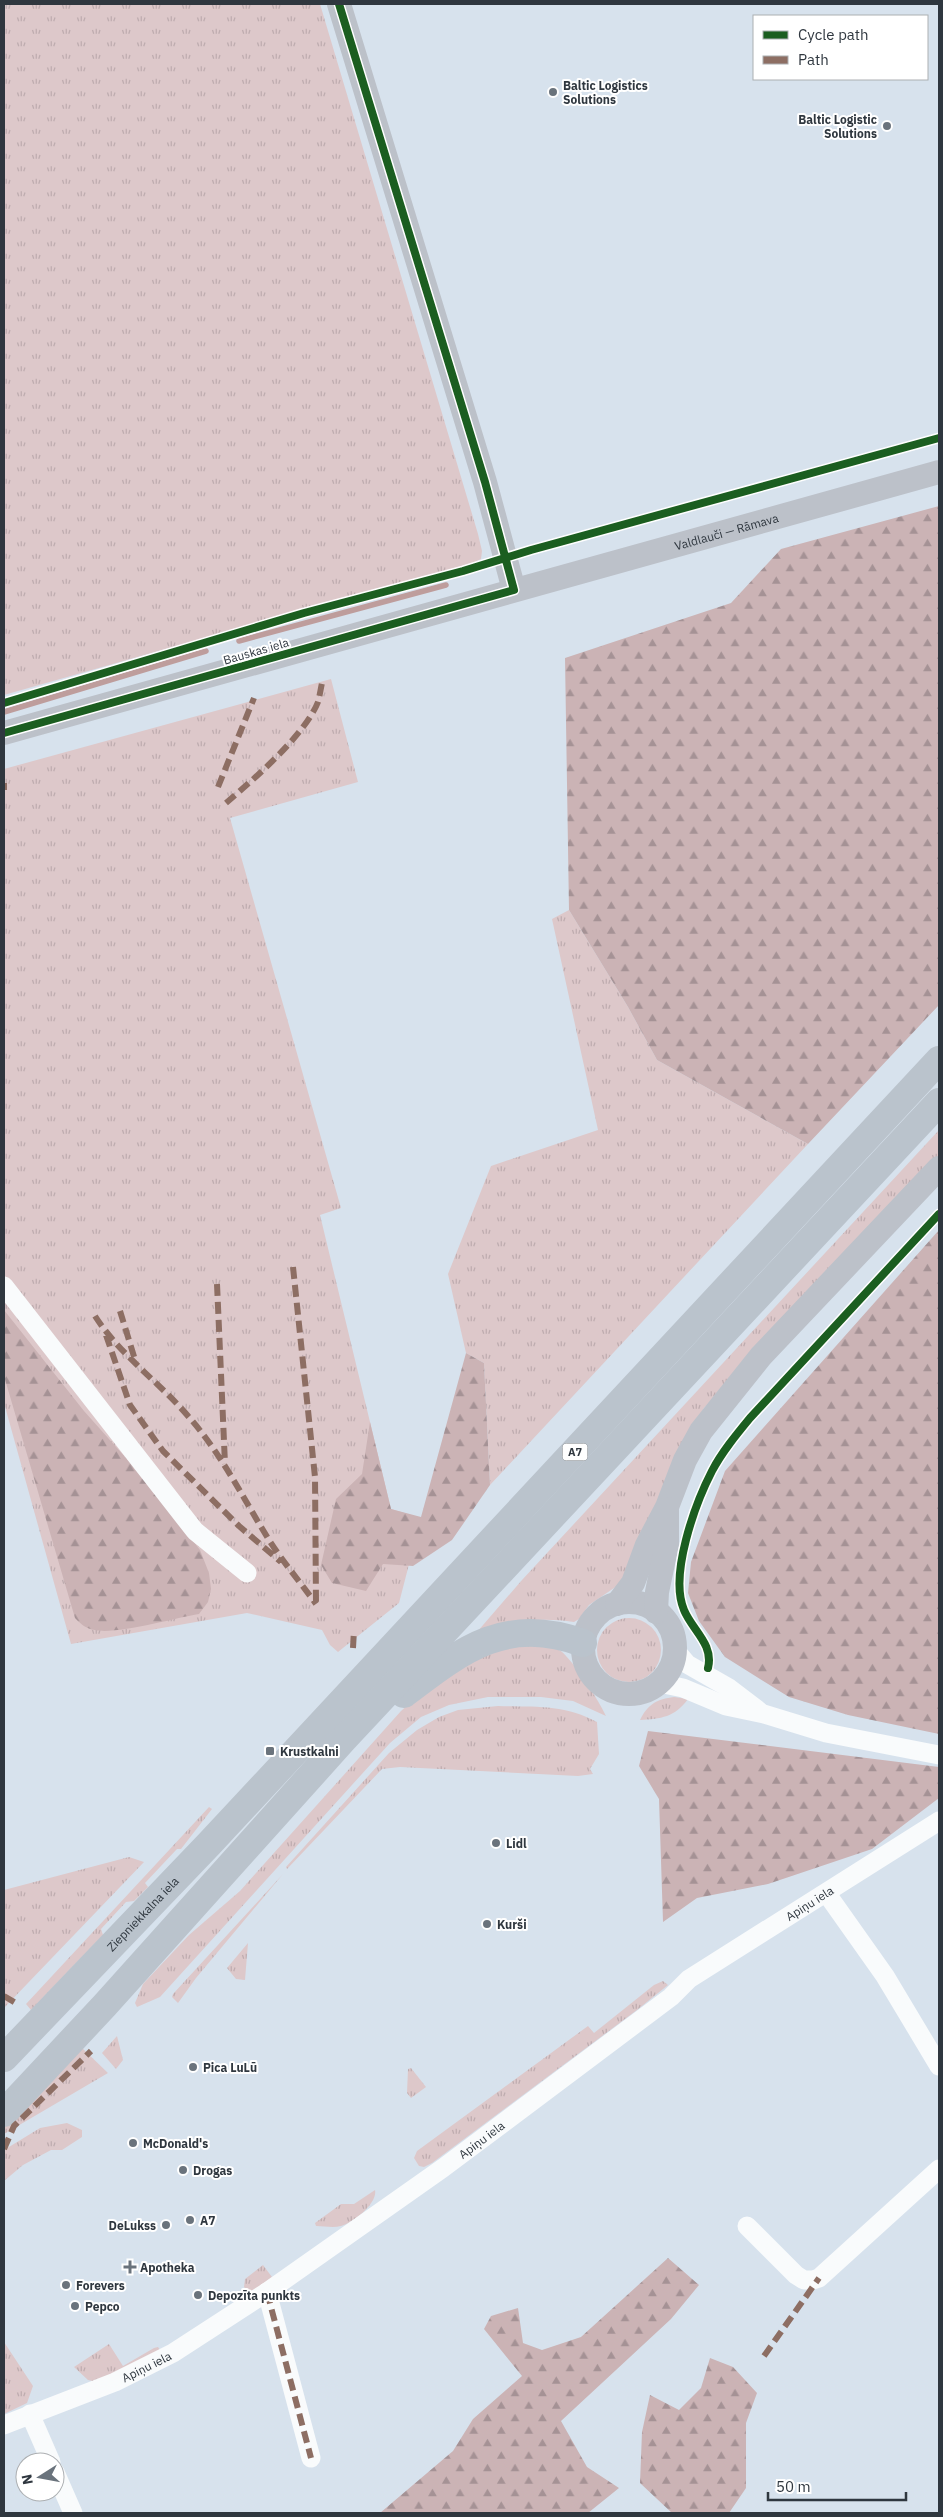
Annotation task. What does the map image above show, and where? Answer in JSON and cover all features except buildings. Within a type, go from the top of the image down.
[{"type":"highway","name":"Ziepniekkalna iela","points":[[4,2058],[209,1844],[939,1060]]},
{"type":"highway","name":"A7","points":[[4,2113],[105,2005],[344,1740],[939,1102]]},
{"type":"highway","points":[[344,1740],[441,1666],[476,1644],[505,1635],[537,1632],[566,1637],[583,1643]]},
{"type":"main road","points":[[339,4],[485,482],[514,590]]},
{"type":"main road","name":"Valdlauči — Rāmava","points":[[514,590],[939,472]]},
{"type":"main road","name":"Bauskas iela","points":[[4,733],[514,590]]},
{"type":"main road","points":[[617,1604],[633,1583],[647,1545],[667,1507],[685,1460],[701,1431],[761,1356],[939,1168]]},
{"type":"main road","points":[[656,1612],[657,1592],[667,1544],[667,1507]]},
{"type":"main road","points":[[630,1602],[644,1604],[656,1612],[665,1621],[672,1633],[676,1650],[671,1667],[659,1683],[646,1692],[632,1694],[604,1687],[593,1678],[585,1666],[583,1643],[592,1620],[604,1610],[617,1604],[630,1602]]},
{"type":"street","points":[[4,1286],[195,1531],[247,1573]]},
{"type":"street","points":[[676,1650],[686,1664],[729,1688],[764,1714]]},
{"type":"street","points":[[659,1683],[683,1688],[726,1706],[764,1714],[826,1733],[939,1755]]},
{"type":"street","name":"Apiņu iela","points":[[4,2425],[146,2368],[267,2292],[442,2168],[672,1997],[688,1979],[827,1894],[939,1821]]},
{"type":"street","points":[[827,1894],[885,1976],[939,2066]]},
{"type":"street","points":[[747,2226],[796,2275],[812,2280],[819,2278],[939,2169]]},
{"type":"street","points":[[267,2292],[311,2458]]},
{"type":"street","points":[[30,2414],[47,2452]]},
{"type":"street","points":[[65,2495],[73,2513]]},
{"type":"green space","points":[[4,4],[320,4],[478,534],[482,551],[481,559],[460,569],[331,602],[4,695]]},
{"type":"green space","points":[[939,506],[939,1005],[808,1144],[657,1060],[628,1007],[569,910],[565,658],[731,603],[781,549]]},
{"type":"green space","points":[[331,679],[358,782],[230,818],[341,1208],[320,1215],[391,1509],[421,1518],[399,1603],[338,1652],[330,1645],[322,1630],[247,1613],[71,1644],[4,1403],[4,769]]},
{"type":"green space","points":[[569,910],[628,1007],[657,1060],[808,1144],[490,1485],[484,1363],[466,1353],[448,1274],[491,1166],[598,1130],[552,919]]},
{"type":"green space","points":[[939,1130],[939,1155],[704,1408],[677,1457],[620,1584],[589,1605],[579,1619],[574,1622],[525,1621],[477,1632],[522,1580]]},
{"type":"green space","points":[[939,1230],[939,1734],[848,1715],[789,1697],[725,1657],[699,1621],[688,1593],[691,1562],[725,1471]]},
{"type":"green space","points":[[4,1310],[84,1411],[158,1494],[200,1550],[209,1573],[211,1589],[208,1602],[199,1614],[130,1628],[104,1631],[89,1629],[75,1618],[4,1376]]},
{"type":"green space","points":[[466,1353],[484,1363],[490,1485],[452,1540],[413,1566],[383,1564],[366,1591],[332,1583],[321,1565],[336,1499],[362,1474],[370,1422],[391,1509],[421,1517]]},
{"type":"green space","points":[[629,1618],[647,1624],[655,1632],[661,1650],[655,1668],[647,1676],[629,1682],[611,1676],[603,1668],[597,1650],[603,1632],[611,1624]]},
{"type":"green space","points":[[521,1640],[551,1646],[564,1654],[585,1680],[606,1716],[573,1701],[541,1697],[488,1697],[449,1705],[421,1717],[390,1743],[160,1997],[137,2007],[135,2003],[143,1984],[189,1935],[240,1891],[401,1711],[429,1686],[460,1666]]},
{"type":"green space","points":[[674,1697],[688,1699],[678,1710],[667,1716],[640,1720],[646,1710],[654,1703]]},
{"type":"green space","points":[[498,1706],[561,1709],[585,1716],[597,1722],[599,1754],[590,1769],[593,1774],[578,1776],[400,1767],[382,1769],[287,1869],[286,1867],[389,1753],[417,1730],[439,1717],[458,1710]]},
{"type":"green space","points":[[648,1731],[939,1767],[939,1798],[872,1849],[768,1884],[697,1898],[663,1922],[659,1799],[639,1766]]},
{"type":"green space","points":[[209,1807],[212,1809],[181,1849],[177,1849],[145,1883],[148,1887],[134,1901],[126,1902],[101,1929],[103,1935],[31,2010],[26,2004]]},
{"type":"green space","points":[[129,1857],[144,1862],[4,2008],[4,1890]]},
{"type":"green space","points":[[283,1874],[196,1978],[178,2003],[172,1997],[173,1994]]},
{"type":"green space","points":[[248,1943],[245,1980],[236,1979],[227,1968]]},
{"type":"green space","points":[[663,1981],[668,1985],[637,2010],[432,2163],[424,2167],[419,2166],[414,2158],[417,2151],[588,2026],[594,2033],[654,1985]]},
{"type":"green space","points":[[117,2036],[123,2060],[116,2069],[102,2053]]},
{"type":"green space","points":[[80,2046],[108,2073],[4,2134],[4,2128]]},
{"type":"green space","points":[[411,2068],[426,2087],[411,2098],[407,2093],[408,2069]]},
{"type":"green space","points":[[67,2123],[82,2130],[82,2137],[62,2150],[51,2150],[23,2165],[4,2181],[4,2150],[40,2128]]},
{"type":"green space","points":[[375,2190],[373,2201],[364,2212],[352,2221],[338,2227],[316,2226],[315,2223],[341,2204],[354,2204]]},
{"type":"green space","points":[[668,2258],[699,2285],[671,2319],[561,2421],[587,2467],[619,2488],[588,2513],[380,2513],[453,2451],[473,2419],[522,2376],[484,2329],[491,2316],[518,2308],[523,2343],[542,2350],[581,2337]]},
{"type":"green space","points":[[263,2265],[272,2277],[255,2290],[248,2291],[244,2287],[245,2279]]},
{"type":"green space","points":[[4,2342],[33,2386],[27,2403],[4,2414]]},
{"type":"green space","points":[[109,2344],[123,2366],[154,2348],[158,2347],[160,2350],[97,2382],[88,2380],[74,2367]]},
{"type":"green space","points":[[710,2358],[733,2367],[757,2393],[746,2423],[746,2488],[729,2513],[672,2513],[640,2483],[642,2432],[650,2395],[679,2410],[701,2388]]},
{"type":"waterway","points":[[239,641],[446,585]]},
{"type":"waterway","points":[[4,712],[206,651]]},
{"type":"marked path","points":[[226,803],[277,756],[302,728],[318,702],[323,679]]},
{"type":"marked path","points":[[218,787],[254,698]]},
{"type":"marked path","points":[[4,783],[4,790]]},
{"type":"marked path","points":[[293,1267],[315,1477],[316,1604]]},
{"type":"marked path","points":[[217,1284],[225,1464]]},
{"type":"marked path","points":[[120,1311],[136,1363]]},
{"type":"marked path","points":[[95,1316],[116,1343],[200,1430],[221,1460],[274,1548],[316,1604]]},
{"type":"marked path","points":[[106,1335],[130,1405],[163,1451],[239,1526],[281,1562]]},
{"type":"marked path","points":[[353,1648],[354,1630]]},
{"type":"marked path","points":[[4,1996],[19,2005]]},
{"type":"marked path","points":[[4,2149],[14,2126],[91,2051]]},
{"type":"marked path","points":[[764,2356],[819,2278]]},
{"type":"marked path","points":[[267,2292],[311,2458]]},
{"type":"cycle path","points":[[4,733],[514,590],[485,482],[339,4]]},
{"type":"cycle path","points":[[4,703],[304,613],[463,571],[531,550],[939,438]]},
{"type":"cycle path","points":[[708,1668],[709,1659],[705,1644],[684,1610],[680,1595],[680,1578],[686,1540],[698,1502],[712,1471],[734,1437],[750,1418],[939,1214]]},
{"type":"place","name":"Baltic Logistics Solutions","points":[[553,92]]},
{"type":"place","name":"Baltic Logistic Solutions","points":[[887,126]]},
{"type":"place","name":"Krustkalni","points":[[270,1751]]},
{"type":"place","name":"Lidl","points":[[496,1843]]},
{"type":"place","name":"Kurši","points":[[487,1924]]},
{"type":"place","name":"Pica LuLū","points":[[193,2067]]},
{"type":"place","name":"McDonald's","points":[[133,2143]]},
{"type":"place","name":"Drogas","points":[[183,2170]]},
{"type":"place","name":"A7","points":[[190,2220]]},
{"type":"place","name":"DeLukss","points":[[166,2225]]},
{"type":"place","name":"Apotheka","points":[[130,2267]]},
{"type":"place","name":"Forevers","points":[[66,2285]]},
{"type":"place","name":"Depozīta punkts","points":[[198,2295]]},
{"type":"place","name":"Pepco","points":[[75,2306]]}]
